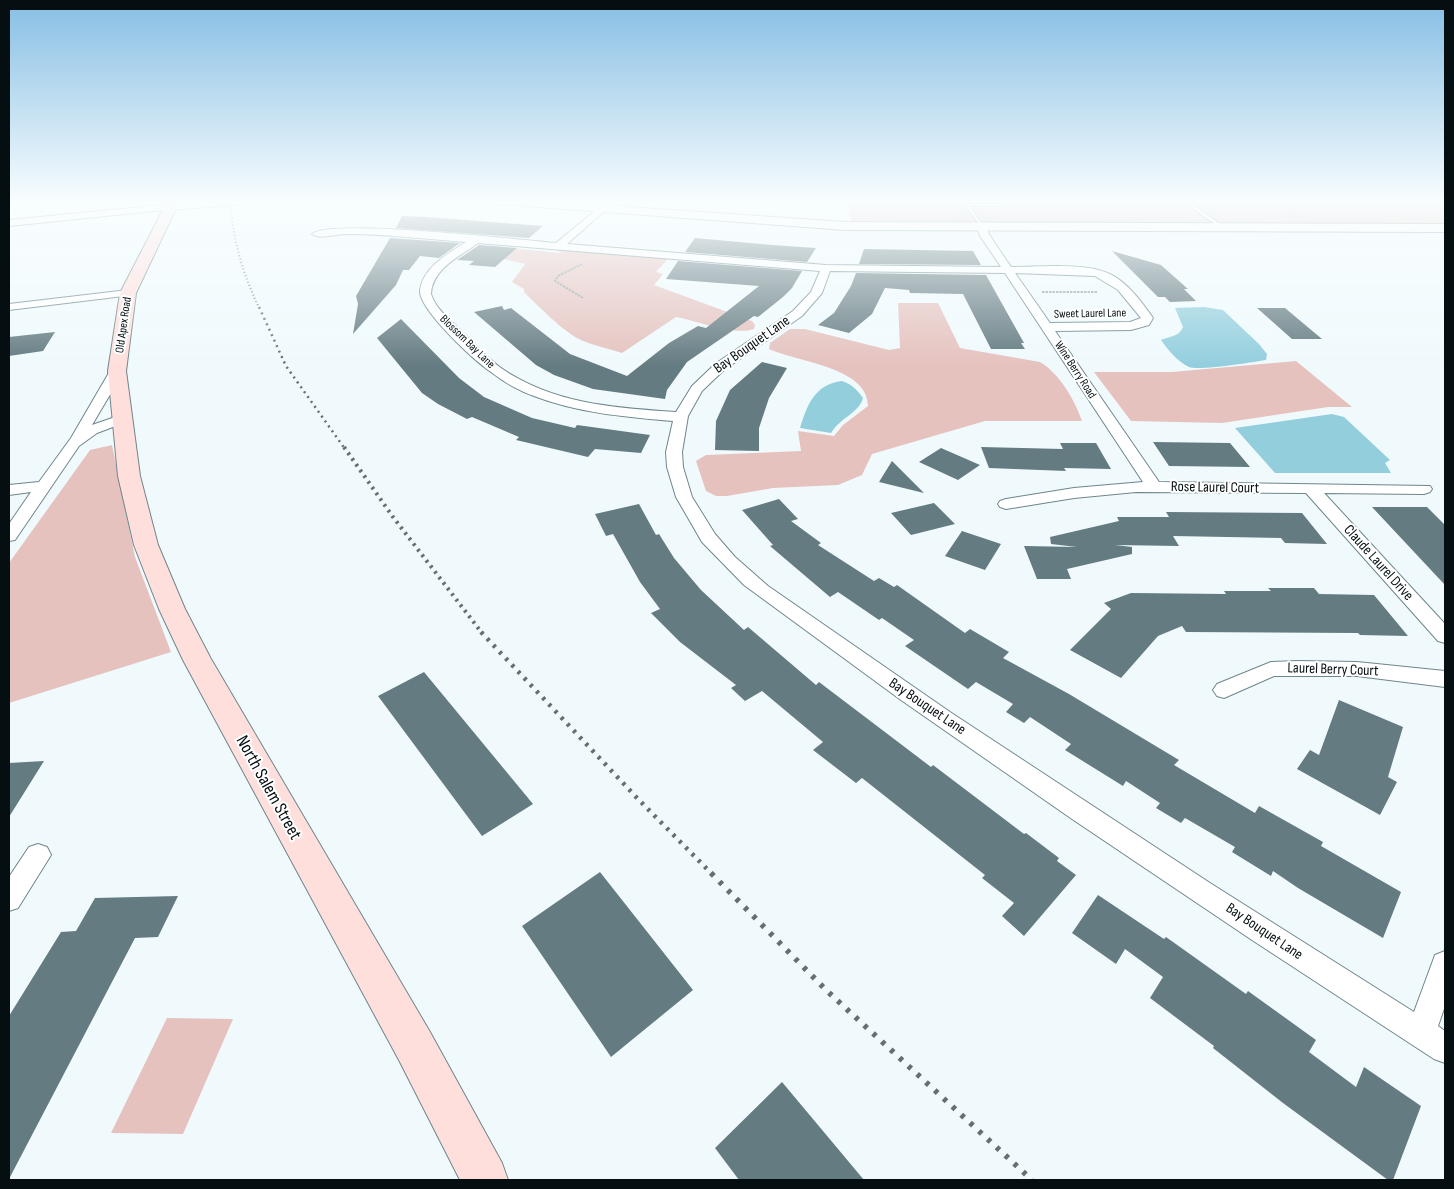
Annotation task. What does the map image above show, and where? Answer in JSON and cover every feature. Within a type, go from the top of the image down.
[{"type":"main road","name":"Old Apex Road","points":[[117,371],[128,293],[147,255]]},
{"type":"main road","name":"North Salem Street","points":[[117,371],[129,476],[146,545],[172,609],[202,668],[415,1047],[486,1180]]},
{"type":"street","name":"Blossom Bay Lane","points":[[456,255],[434,272],[429,280],[426,293],[435,311],[495,370],[530,390],[573,404],[626,413],[680,417]]},
{"type":"street","name":"Sweet Laurel Lane","points":[[674,255],[826,268],[1078,271],[1104,274],[1113,278],[1147,318],[1140,325],[1131,326],[1048,327]]},
{"type":"street","name":"Wine Berry Road","points":[[999,255],[1048,327],[1114,430],[1154,487]]},
{"type":"street","name":"Bay Bouquet Lane","points":[[826,268],[823,283],[804,306],[782,324],[718,367],[692,395],[680,417],[674,456],[682,492],[706,535],[744,576],[885,678],[995,754],[1357,994],[1445,1048]]},
{"type":"street","points":[[9,307],[128,293]]},
{"type":"street","points":[[9,536],[74,443],[117,371]]},
{"type":"street","points":[[74,443],[92,430],[121,419]]},
{"type":"street","points":[[9,490],[44,486]]},
{"type":"street","name":"Rose Laurel Court","points":[[1006,504],[1098,490],[1154,487],[1424,489]]},
{"type":"street","name":"Claude Laurel Drive","points":[[1311,489],[1445,636]]},
{"type":"street","name":"Laurel Berry Court","points":[[1224,690],[1271,669],[1357,669],[1445,679]]},
{"type":"street","points":[[9,899],[38,855]]},
{"type":"street","points":[[1421,1033],[1445,965]]},
{"type":"path","points":[[583,298],[555,281],[558,276],[584,263]]},
{"type":"path","points":[[1037,292],[1107,292]]},
{"type":"shaded area","points":[[500,255],[629,255],[668,259],[656,272],[663,274],[654,285],[752,321],[755,325],[754,329],[736,331],[676,317],[622,353],[593,345],[577,338],[564,329],[524,292],[524,289],[512,282],[525,264],[503,259]]},
{"type":"shaded area","points":[[898,303],[938,303],[960,348],[1040,362],[1054,373],[1066,388],[1082,421],[985,421],[872,454],[862,475],[838,485],[773,488],[727,496],[716,496],[706,491],[696,461],[706,455],[801,451],[798,431],[834,436],[843,425],[868,406],[865,393],[856,382],[844,374],[813,362],[769,349],[770,343],[790,329],[805,329],[889,350],[900,348]]},
{"type":"shaded area","points":[[1296,361],[1352,407],[1328,407],[1222,423],[1131,421],[1094,372],[1172,372]]},
{"type":"shaded area","points":[[112,445],[135,557],[171,652],[9,703],[9,563],[90,450]]},
{"type":"shaded area","points":[[167,1018],[233,1019],[183,1134],[111,1133]]},
{"type":"water","points":[[1204,307],[1223,310],[1259,344],[1267,354],[1266,360],[1227,366],[1194,368],[1185,365],[1177,359],[1161,340],[1177,334],[1183,327],[1175,308]]},
{"type":"water","points":[[842,381],[854,388],[863,398],[858,408],[831,433],[800,428],[809,404],[819,391],[825,386]]},
{"type":"water","points":[[1332,414],[1344,417],[1390,460],[1385,463],[1391,473],[1275,473],[1235,428]]},
{"type":"building","points":[[380,255],[443,255],[439,258],[420,256],[409,270],[403,270],[396,285],[353,334],[358,304],[356,296]]},
{"type":"building","points":[[464,255],[508,255],[495,267],[469,265],[474,261],[457,260]]},
{"type":"building","points":[[728,255],[811,255],[807,262]]},
{"type":"building","points":[[862,255],[976,255],[981,265],[859,264]]},
{"type":"building","points":[[1116,255],[1128,255],[1161,265],[1188,289],[1184,289],[1196,301],[1170,302],[1165,297],[1158,297]]},
{"type":"building","points":[[678,261],[802,271],[792,288],[758,317],[754,316],[687,362],[667,390],[665,399],[593,389],[554,375],[536,365],[474,312],[502,306],[504,310],[511,308],[570,354],[627,376],[669,343],[698,326],[706,328],[759,286],[666,279]]},
{"type":"building","points":[[856,273],[986,275],[1024,343],[1021,343],[1025,349],[991,349],[963,294],[910,293],[909,290],[885,288],[872,314],[849,333],[818,325],[834,313],[851,286]]},
{"type":"building","points":[[1257,308],[1285,308],[1322,339],[1292,339]]},
{"type":"building","points":[[401,319],[459,378],[484,397],[532,418],[575,428],[577,425],[650,435],[641,453],[595,449],[588,457],[516,440],[519,437],[472,417],[467,419],[438,404],[422,393],[377,338]]},
{"type":"building","points":[[55,332],[43,351],[9,356],[9,337]]},
{"type":"building","points":[[762,362],[787,368],[769,398],[759,428],[759,451],[715,450],[716,421],[730,390]]},
{"type":"building","points":[[1153,442],[1230,443],[1250,467],[1169,466]]},
{"type":"building","points":[[1060,443],[1096,443],[1111,469],[1064,468],[1066,471],[989,468],[981,447],[1063,449]]},
{"type":"building","points":[[941,448],[980,465],[958,480],[919,462]]},
{"type":"building","points":[[892,461],[924,493],[879,482]]},
{"type":"building","points":[[779,499],[798,519],[791,521],[821,543],[818,545],[874,581],[879,578],[894,587],[897,585],[965,633],[970,629],[1009,652],[1003,658],[1069,694],[1179,760],[1174,765],[1255,813],[1259,806],[1323,842],[1321,846],[1401,892],[1383,938],[1298,888],[1273,871],[1271,876],[1232,852],[1235,847],[1185,818],[1181,823],[1156,808],[1160,803],[1126,781],[1123,786],[1065,750],[1071,744],[1030,717],[1024,723],[1006,712],[1013,704],[976,682],[968,689],[905,646],[914,640],[882,618],[879,620],[838,592],[830,597],[770,546],[773,545],[742,510]]},
{"type":"building","points":[[934,503],[955,524],[911,535],[891,513]]},
{"type":"building","points":[[639,504],[656,535],[659,534],[674,558],[701,590],[744,630],[748,627],[816,685],[819,682],[931,767],[933,765],[1059,858],[1057,861],[1076,875],[1024,936],[1002,916],[1014,903],[982,878],[985,875],[862,778],[856,783],[813,750],[823,742],[762,691],[745,701],[731,688],[736,685],[680,642],[651,613],[660,609],[640,582],[613,534],[606,536],[595,514]]},
{"type":"building","points":[[1372,507],[1427,507],[1445,525],[1445,585]]},
{"type":"building","points":[[1166,512],[1302,513],[1327,544],[1285,543],[1281,538],[1173,536],[1179,546],[1115,545],[1132,547],[1132,554],[1067,569],[1071,579],[1037,579],[1024,546],[1077,547],[1051,544],[1050,537],[1119,521],[1117,517],[1169,517]]},
{"type":"building","points":[[962,531],[1001,544],[985,570],[945,556]]},
{"type":"building","points":[[1268,588],[1314,588],[1319,594],[1374,595],[1408,636],[1360,635],[1358,633],[1186,632],[1182,626],[1158,636],[1121,678],[1070,650],[1111,609],[1104,603],[1131,593],[1226,594],[1224,591],[1271,591]]},
{"type":"building","points":[[424,672],[533,804],[482,836],[378,696]]},
{"type":"building","points":[[1339,700],[1403,727],[1388,777],[1397,782],[1380,815],[1297,769],[1310,750],[1319,755]]},
{"type":"building","points":[[44,761],[9,817],[9,763]]},
{"type":"building","points":[[600,872],[693,990],[611,1057],[522,926]]},
{"type":"building","points":[[1098,895],[1164,939],[1166,937],[1246,994],[1248,991],[1316,1040],[1309,1052],[1356,1087],[1364,1067],[1421,1106],[1393,1180],[1388,1180],[1283,1103],[1213,1048],[1214,1046],[1150,998],[1163,977],[1125,949],[1116,964],[1072,933]]},
{"type":"building","points":[[178,896],[158,937],[135,938],[9,1179],[9,1016],[61,932],[76,931],[95,898]]},
{"type":"building","points":[[782,1082],[864,1180],[739,1180],[715,1148]]},
{"type":"railway","points":[[239,255],[247,281],[259,308]]},
{"type":"railway","points":[[259,307],[286,366],[345,449]]},
{"type":"railway","points":[[344,447],[393,517],[482,633]]},
{"type":"railway","points":[[481,632],[638,799],[712,874]]},
{"type":"railway","points":[[711,873],[826,990],[1032,1180]]}]
